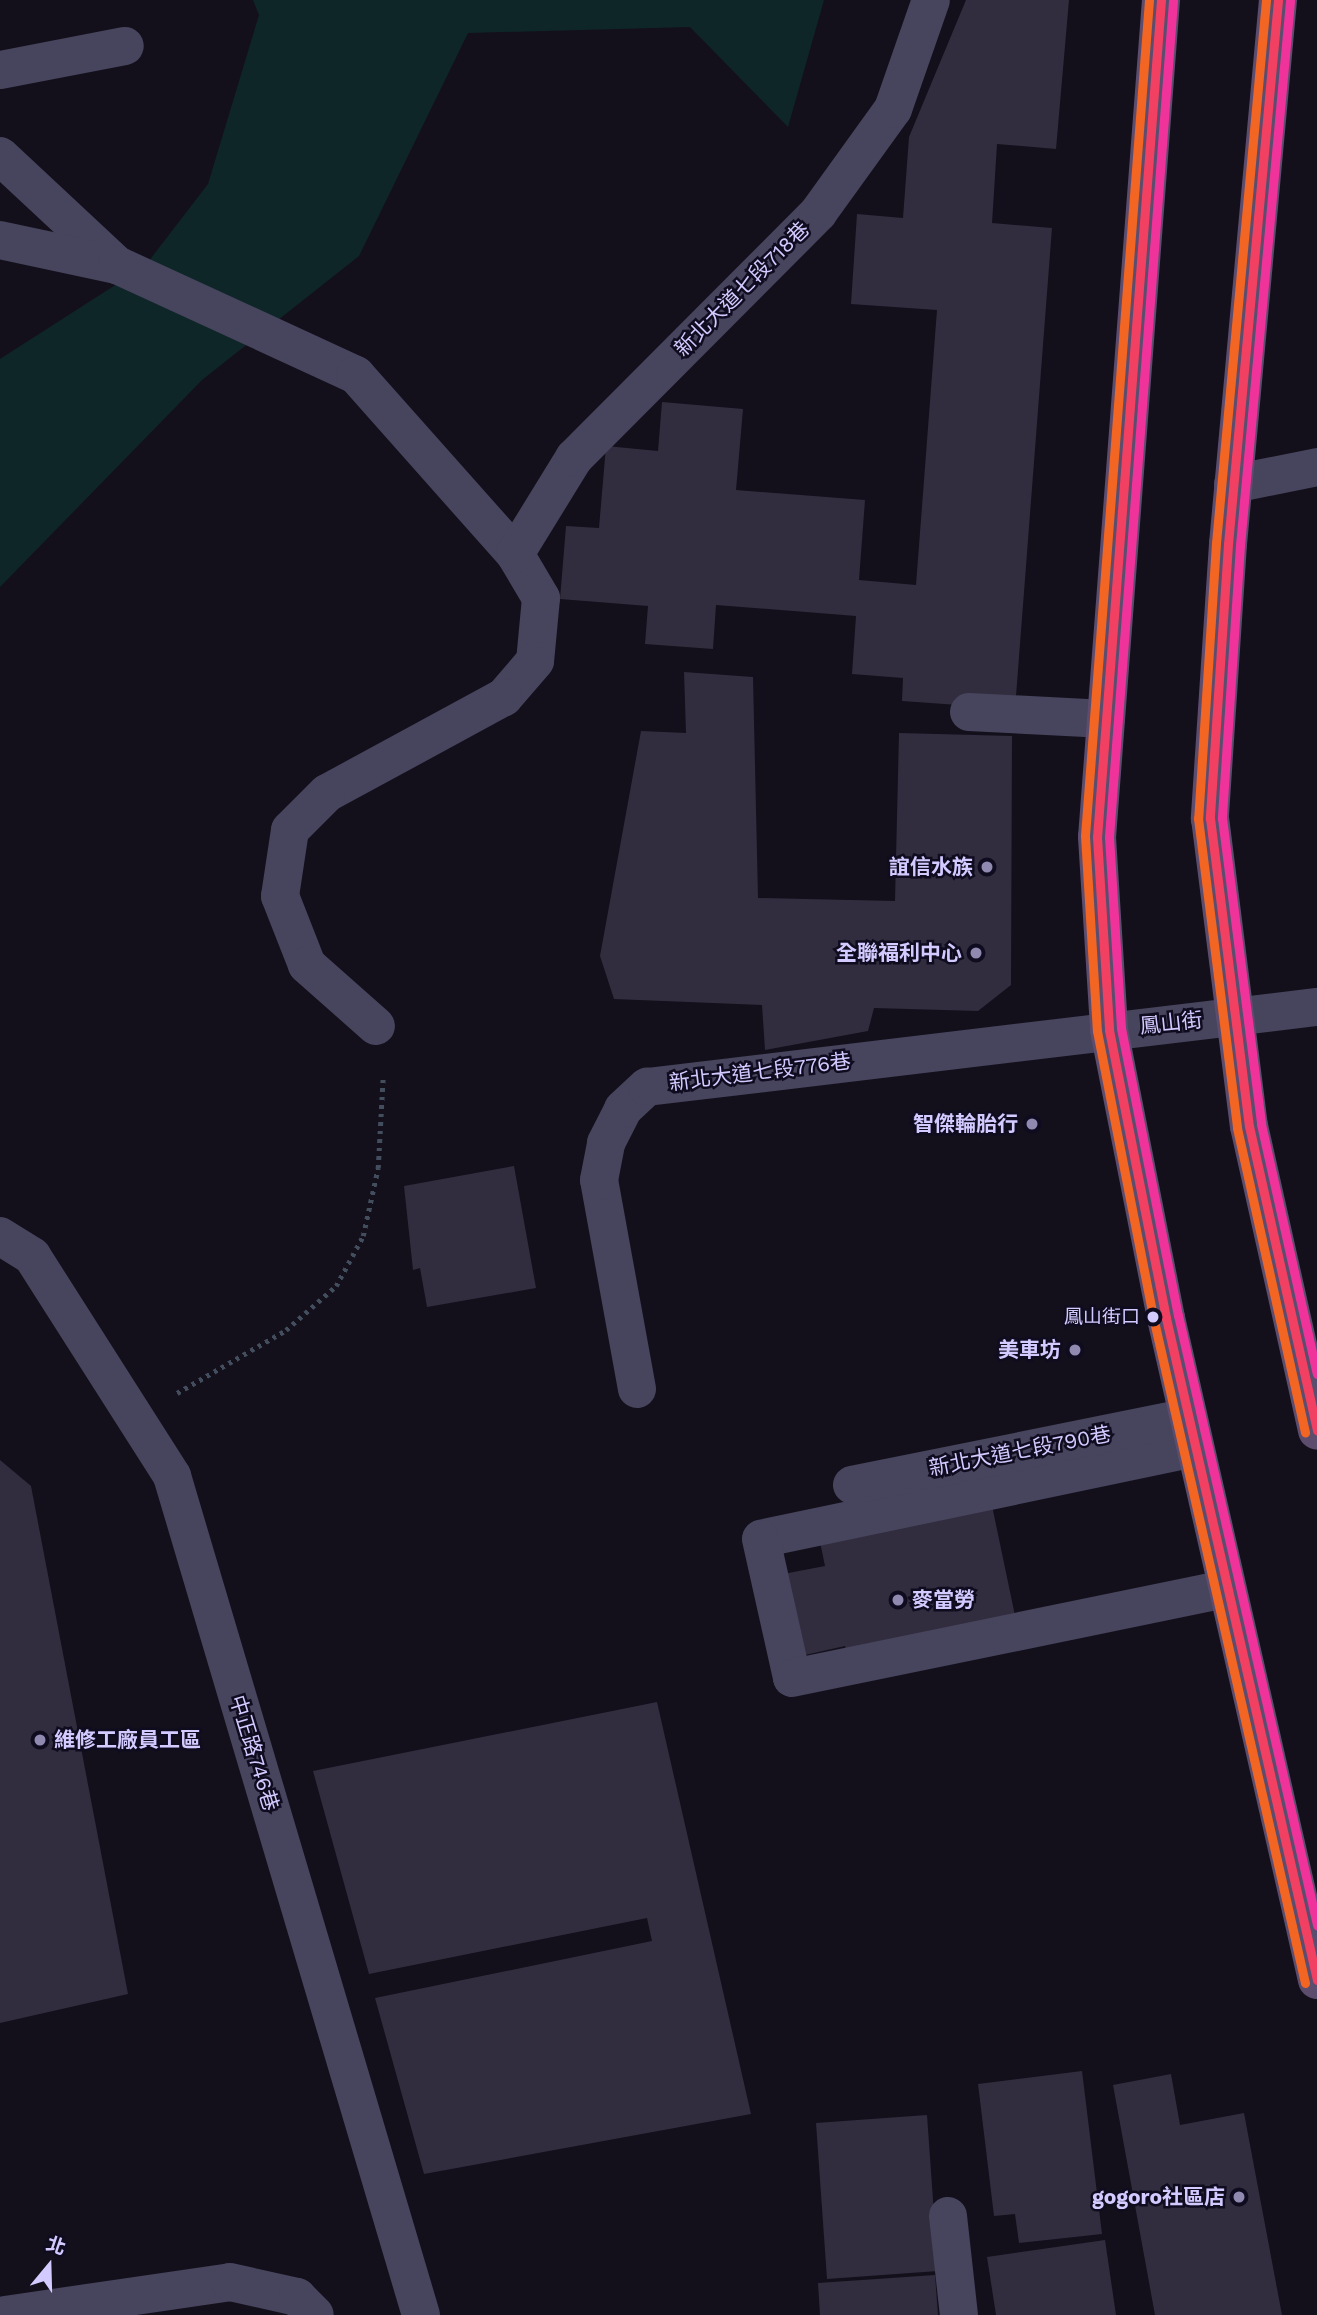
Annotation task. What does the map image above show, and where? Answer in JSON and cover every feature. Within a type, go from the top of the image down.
[{"type":"main road","points":[[1161,0],[1097,837],[1109,1030],[1191,1432],[1317,1980]]},
{"type":"main road","points":[[1278,0],[1233,484],[1210,818],[1232,1016],[1249,1126],[1317,1430]]},
{"type":"street","name":"新北大道七段718巷","points":[[515,554],[573,458],[818,213],[893,109],[931,0]]},
{"type":"street","points":[[0,70],[125,46]]},
{"type":"street","points":[[0,156],[117,265]]},
{"type":"street","points":[[0,240],[117,265],[356,375],[515,554],[541,598],[535,661],[505,697],[327,793],[290,830],[280,896],[307,965],[376,1026]]},
{"type":"street","points":[[1233,484],[1317,467]]},
{"type":"street","points":[[969,712],[1106,719]]},
{"type":"street","name":"鳳山街","points":[[1109,1030],[1317,1007]]},
{"type":"street","name":"新北大道七段776巷","points":[[637,1389],[599,1180],[606,1143],[623,1110],[646,1087],[1109,1030]]},
{"type":"street","name":"中正路746巷","points":[[0,1236],[32,1255],[172,1476],[421,2315]]},
{"type":"street","points":[[1191,1432],[761,1539],[792,1678],[1227,1589]]},
{"type":"street","name":"新北大道七段790巷","points":[[852,1485],[1191,1432]]},
{"type":"street","points":[[948,2216],[958,2315]]},
{"type":"street","points":[[5,2315],[230,2282],[297,2297],[315,2315]]},
{"type":"path","points":[[134,1418],[286,1330],[336,1286],[363,1236],[378,1168],[383,1075],[376,1026]]},
{"type":"green space","points":[[253,0],[824,0],[788,127],[690,27],[468,33],[359,256],[202,380],[0,587],[0,359],[145,266],[208,184],[259,15]]},
{"type":"building","points":[[966,0],[1069,0],[1056,149],[997,144],[992,223],[1052,228],[1015,709],[902,701],[903,678],[852,674],[856,616],[716,605],[713,649],[645,644],[648,606],[560,599],[566,526],[599,528],[606,446],[658,451],[662,402],[743,409],[736,490],[865,500],[859,580],[916,585],[937,310],[851,304],[857,214],[903,218],[909,137]]},
{"type":"building","points":[[684,672],[753,677],[758,898],[895,901],[899,733],[1012,736],[1011,985],[978,1011],[874,1008],[868,1031],[765,1050],[762,1005],[614,999],[600,956],[641,731],[686,733]]},
{"type":"building","points":[[514,1166],[536,1288],[427,1307],[420,1268],[413,1270],[404,1186]]},
{"type":"building","name":"維修工廠員工區","points":[[0,1460],[31,1486],[128,1994],[0,2023]]},
{"type":"building","name":"麥當勞","points":[[991,1501],[1017,1625],[849,1661],[845,1646],[796,1657],[778,1575],[825,1566],[819,1537]]},
{"type":"building","points":[[657,1702],[751,2114],[424,2174],[375,1998],[652,1941],[647,1918],[369,1974],[313,1771]]},
{"type":"building","points":[[1082,2071],[1102,2234],[1019,2243],[1015,2214],[994,2216],[978,2084]]},
{"type":"building","points":[[1171,2074],[1180,2125],[1244,2113],[1282,2315],[1155,2315],[1113,2085]]},
{"type":"building","points":[[927,2115],[938,2271],[827,2279],[816,2123]]},
{"type":"building","points":[[1105,2240],[1116,2315],[996,2315],[987,2257]]},
{"type":"building","points":[[935,2275],[938,2315],[820,2315],[818,2283]]},
{"type":"transit line","points":[[1149,0],[1085,836],[1097,1031],[1154,1321],[1305,1983]]},
{"type":"transit line","points":[[1161,0],[1097,837],[1109,1030],[1166,1318],[1317,1980]]},
{"type":"transit line","points":[[1266,0],[1216,543],[1198,818],[1237,1128],[1305,1433]]},
{"type":"transit line","points":[[1278,0],[1228,544],[1210,818],[1249,1126],[1317,1430]]},
{"type":"transit line","points":[[1173,1],[1109,837],[1121,1028],[1178,1315],[1317,1925]]},
{"type":"transit line","points":[[1290,1],[1240,545],[1222,818],[1261,1124],[1317,1374]]},
{"type":"place","name":"誼信水族","points":[[987,867]]},
{"type":"place","name":"全聯福利中心","points":[[976,953]]},
{"type":"place","name":"智傑輪胎行","points":[[1032,1124]]},
{"type":"place","name":"鳳山街口","points":[[1153,1317]]},
{"type":"place","name":"美車坊","points":[[1075,1350]]},
{"type":"place","name":"麥當勞","points":[[898,1600]]},
{"type":"place","name":"維修工廠員工區","points":[[40,1740]]},
{"type":"place","name":"gogoro社區店","points":[[1239,2197]]}]
